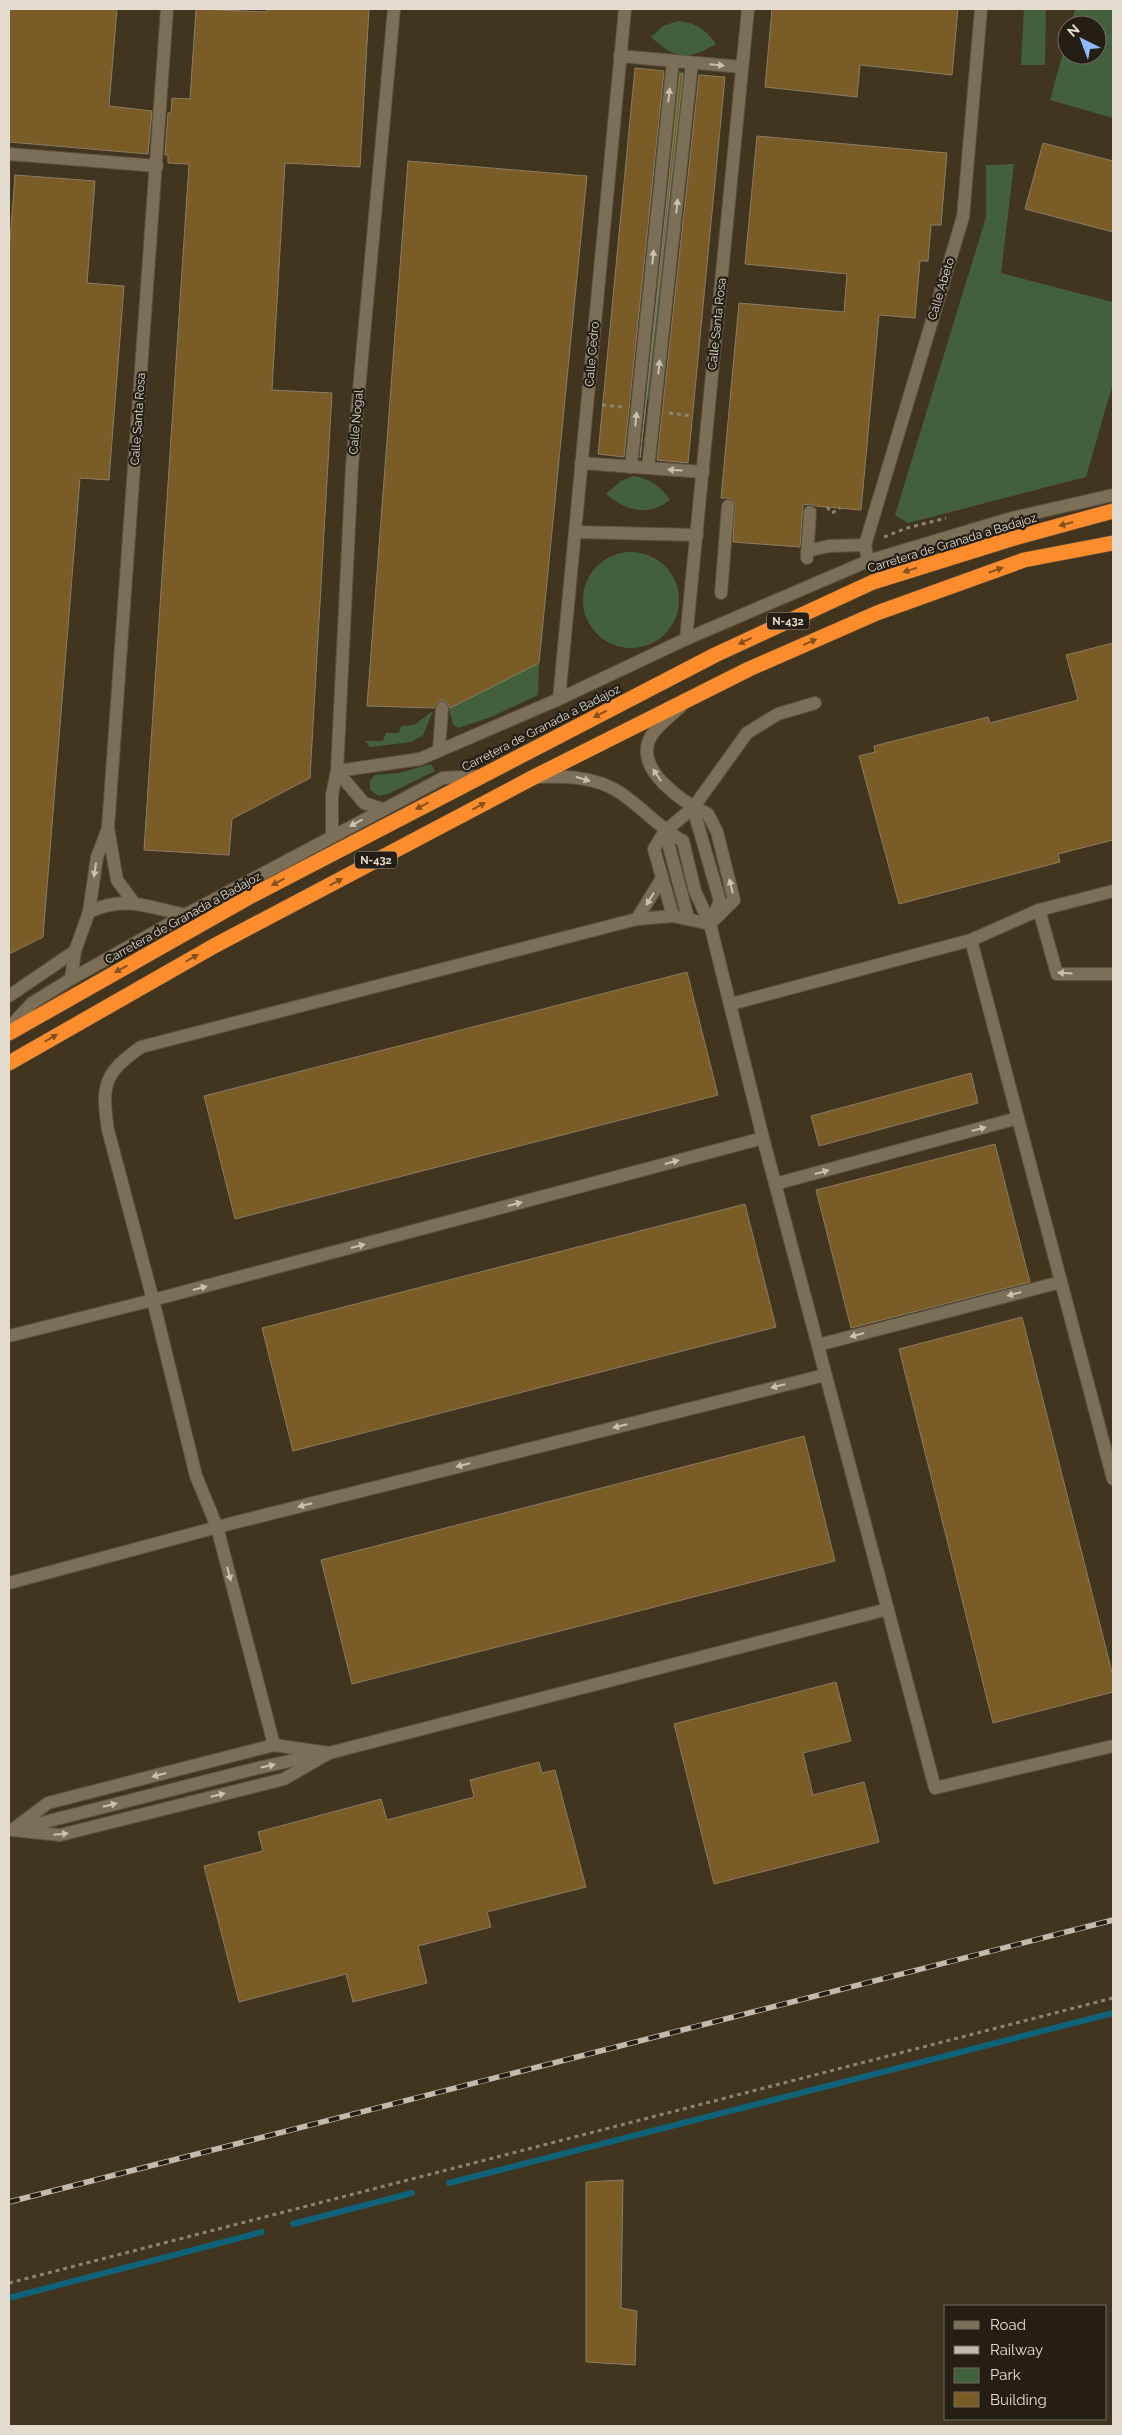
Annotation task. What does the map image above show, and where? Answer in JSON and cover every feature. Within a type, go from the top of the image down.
[{"type":"highway","name":"Carretera de Granada a Badajoz","points":[[9,1034],[252,896],[715,655],[873,582],[1014,538],[1113,511]]},
{"type":"highway","name":"N-432","points":[[9,1063],[214,946],[534,776],[783,654],[877,613],[1024,560],[1113,542]]},
{"type":"street","name":"Calle Santa Rosa","points":[[134,903],[117,880],[108,828],[167,9]]},
{"type":"street","name":"Calle Nogal","points":[[332,836],[332,794],[338,771],[352,466],[394,9]]},
{"type":"street","name":"Calle Cedro","points":[[559,699],[625,9]]},
{"type":"street","name":"Calle Santa Rosa","points":[[686,639],[748,9]]},
{"type":"street","name":"Calle Abeto","points":[[868,561],[865,545],[963,217],[981,9]]},
{"type":"street","points":[[620,56],[742,67]]},
{"type":"street","points":[[631,467],[673,61]]},
{"type":"street","points":[[648,468],[692,63]]},
{"type":"street","points":[[9,154],[157,166]]},
{"type":"street","points":[[582,463],[703,472]]},
{"type":"street","points":[[338,771],[420,759],[559,699],[686,639],[868,561],[1012,518],[1113,495]]},
{"type":"street","points":[[721,593],[728,506]]},
{"type":"street","points":[[810,512],[807,554],[829,546],[865,545]]},
{"type":"street","points":[[575,532],[697,535]]},
{"type":"street","points":[[685,701],[651,737],[647,755],[656,778],[693,808],[720,901],[710,924]]},
{"type":"street","points":[[673,916],[654,848],[665,831],[693,808],[747,733],[778,714],[815,703]]},
{"type":"street","points":[[439,750],[442,708]]},
{"type":"street","points":[[338,771],[364,803],[382,809]]},
{"type":"street","points":[[9,1028],[32,1003],[71,979],[382,809],[443,778],[481,776]]},
{"type":"street","points":[[534,776],[576,776],[618,791],[665,831],[683,841],[695,891],[710,924],[763,1138],[935,1788],[1113,1746]]},
{"type":"street","name":"Calle Santa Rosa","points":[[71,979],[75,951],[89,912],[97,857],[108,828]]},
{"type":"street","points":[[665,831],[688,918]]},
{"type":"street","points":[[637,919],[662,878]]},
{"type":"street","points":[[731,1004],[971,940],[1038,910],[1113,891]]},
{"type":"street","points":[[89,912],[106,904],[134,903],[186,915]]},
{"type":"street","points":[[1038,910],[1057,974],[1113,974]]},
{"type":"street","points":[[274,1745],[216,1527],[196,1476],[106,1112],[107,1082],[119,1063],[141,1047],[637,919],[673,916],[710,924]]},
{"type":"street","points":[[971,940],[1113,1479]]},
{"type":"street","points":[[9,996],[75,951]]},
{"type":"street","points":[[775,1184],[1018,1118]]},
{"type":"street","points":[[9,1336],[153,1300],[763,1138]]},
{"type":"street","points":[[818,1345],[1061,1282]]},
{"type":"street","points":[[9,1583],[216,1527],[825,1374]]},
{"type":"street","points":[[10,1830],[254,1769],[329,1753],[888,1609]]},
{"type":"street","points":[[10,1830],[48,1803],[274,1745],[329,1753]]},
{"type":"path","points":[[827,507],[832,513],[840,508]]},
{"type":"path","points":[[865,545],[907,528],[946,518]]},
{"type":"path","points":[[9,2283],[1113,1998]]},
{"type":"green space","points":[[1024,9],[1046,9],[1045,65],[1021,65]]},
{"type":"green space","points":[[1075,9],[1113,9],[1113,118],[1050,100],[1060,65],[1107,65],[1107,15],[1074,15]]},
{"type":"green space","points":[[678,21],[690,23],[700,28],[716,44],[697,53],[682,55],[667,50],[651,37],[663,26]]},
{"type":"green space","points":[[679,71],[684,72],[651,400],[646,399]]},
{"type":"green space","points":[[1014,164],[1001,273],[1113,302],[1113,383],[1086,477],[908,523],[895,515],[986,217],[986,165]]},
{"type":"green space","points":[[633,476],[654,484],[670,500],[653,509],[637,510],[629,508],[606,494],[621,481]]},
{"type":"green space","points":[[631,552],[649,556],[665,566],[675,582],[679,600],[675,618],[665,634],[649,644],[631,648],[613,644],[597,634],[587,618],[583,600],[587,582],[597,566],[613,556]]},
{"type":"green space","points":[[539,663],[538,695],[491,717],[458,728],[453,724],[449,709]]},
{"type":"green space","points":[[433,711],[423,735],[411,742],[370,747],[365,741],[383,741],[386,733],[399,733],[401,726],[414,725]]},
{"type":"green space","points":[[431,764],[435,771],[388,794],[379,796],[370,790],[370,781],[375,775],[399,773]]},
{"type":"building","points":[[9,9],[117,9],[109,106],[152,111],[148,154],[9,142]]},
{"type":"building","points":[[196,9],[267,12],[267,9],[369,9],[360,167],[285,163],[272,390],[332,393],[310,778],[232,819],[229,855],[144,850],[189,164],[168,163],[168,155],[165,155],[168,113],[171,113],[172,98],[190,99]]},
{"type":"building","points":[[772,9],[958,9],[952,75],[860,65],[857,97],[765,87]]},
{"type":"building","points":[[635,68],[664,71],[624,457],[598,454]]},
{"type":"building","points":[[680,74],[683,74],[640,458]]},
{"type":"building","points":[[699,75],[725,77],[688,463],[657,460]]},
{"type":"building","points":[[757,136],[947,153],[941,225],[931,225],[928,261],[920,261],[915,318],[879,315],[861,510],[811,504],[803,505],[800,547],[733,542],[735,503],[729,498],[721,498],[739,303],[844,312],[847,274],[745,264]]},
{"type":"building","points":[[1043,143],[1113,161],[1113,232],[1025,209]]},
{"type":"building","points":[[408,161],[587,176],[539,663],[450,708],[447,702],[442,700],[436,703],[434,708],[367,706]]},
{"type":"building","points":[[15,175],[95,181],[87,283],[124,286],[109,480],[80,478],[43,937],[9,954],[9,254]]},
{"type":"building","points":[[1113,643],[1113,840],[1058,854],[1060,862],[899,904],[859,756],[875,752],[874,746],[988,717],[990,723],[1078,700],[1066,655]]},
{"type":"building","points":[[687,972],[718,1095],[235,1219],[204,1096]]},
{"type":"building","points":[[971,1073],[978,1103],[819,1146],[811,1116]]},
{"type":"building","points":[[995,1144],[1030,1282],[851,1328],[816,1190]]},
{"type":"building","points":[[745,1204],[776,1327],[293,1451],[262,1328]]},
{"type":"building","points":[[1022,1317],[1113,1676],[1113,1692],[993,1723],[899,1349]]},
{"type":"building","points":[[804,1436],[835,1561],[352,1684],[321,1560]]},
{"type":"building","points":[[836,1682],[851,1741],[803,1753],[813,1795],[864,1782],[879,1842],[714,1884],[674,1724]]},
{"type":"building","points":[[539,1762],[542,1773],[555,1770],[586,1887],[487,1912],[491,1927],[418,1946],[427,1983],[353,2002],[346,1974],[239,2002],[204,1866],[263,1851],[258,1832],[381,1799],[387,1820],[474,1797],[470,1780]]},
{"type":"building","points":[[623,2180],[621,2308],[637,2311],[635,2365],[586,2362],[586,2182]]},
{"type":"waterway","points":[[449,2183],[1113,2013]]},
{"type":"waterway","points":[[293,2224],[412,2193]]},
{"type":"waterway","points":[[9,2298],[262,2232]]},
{"type":"railway","points":[[9,2202],[1113,1920]]}]
